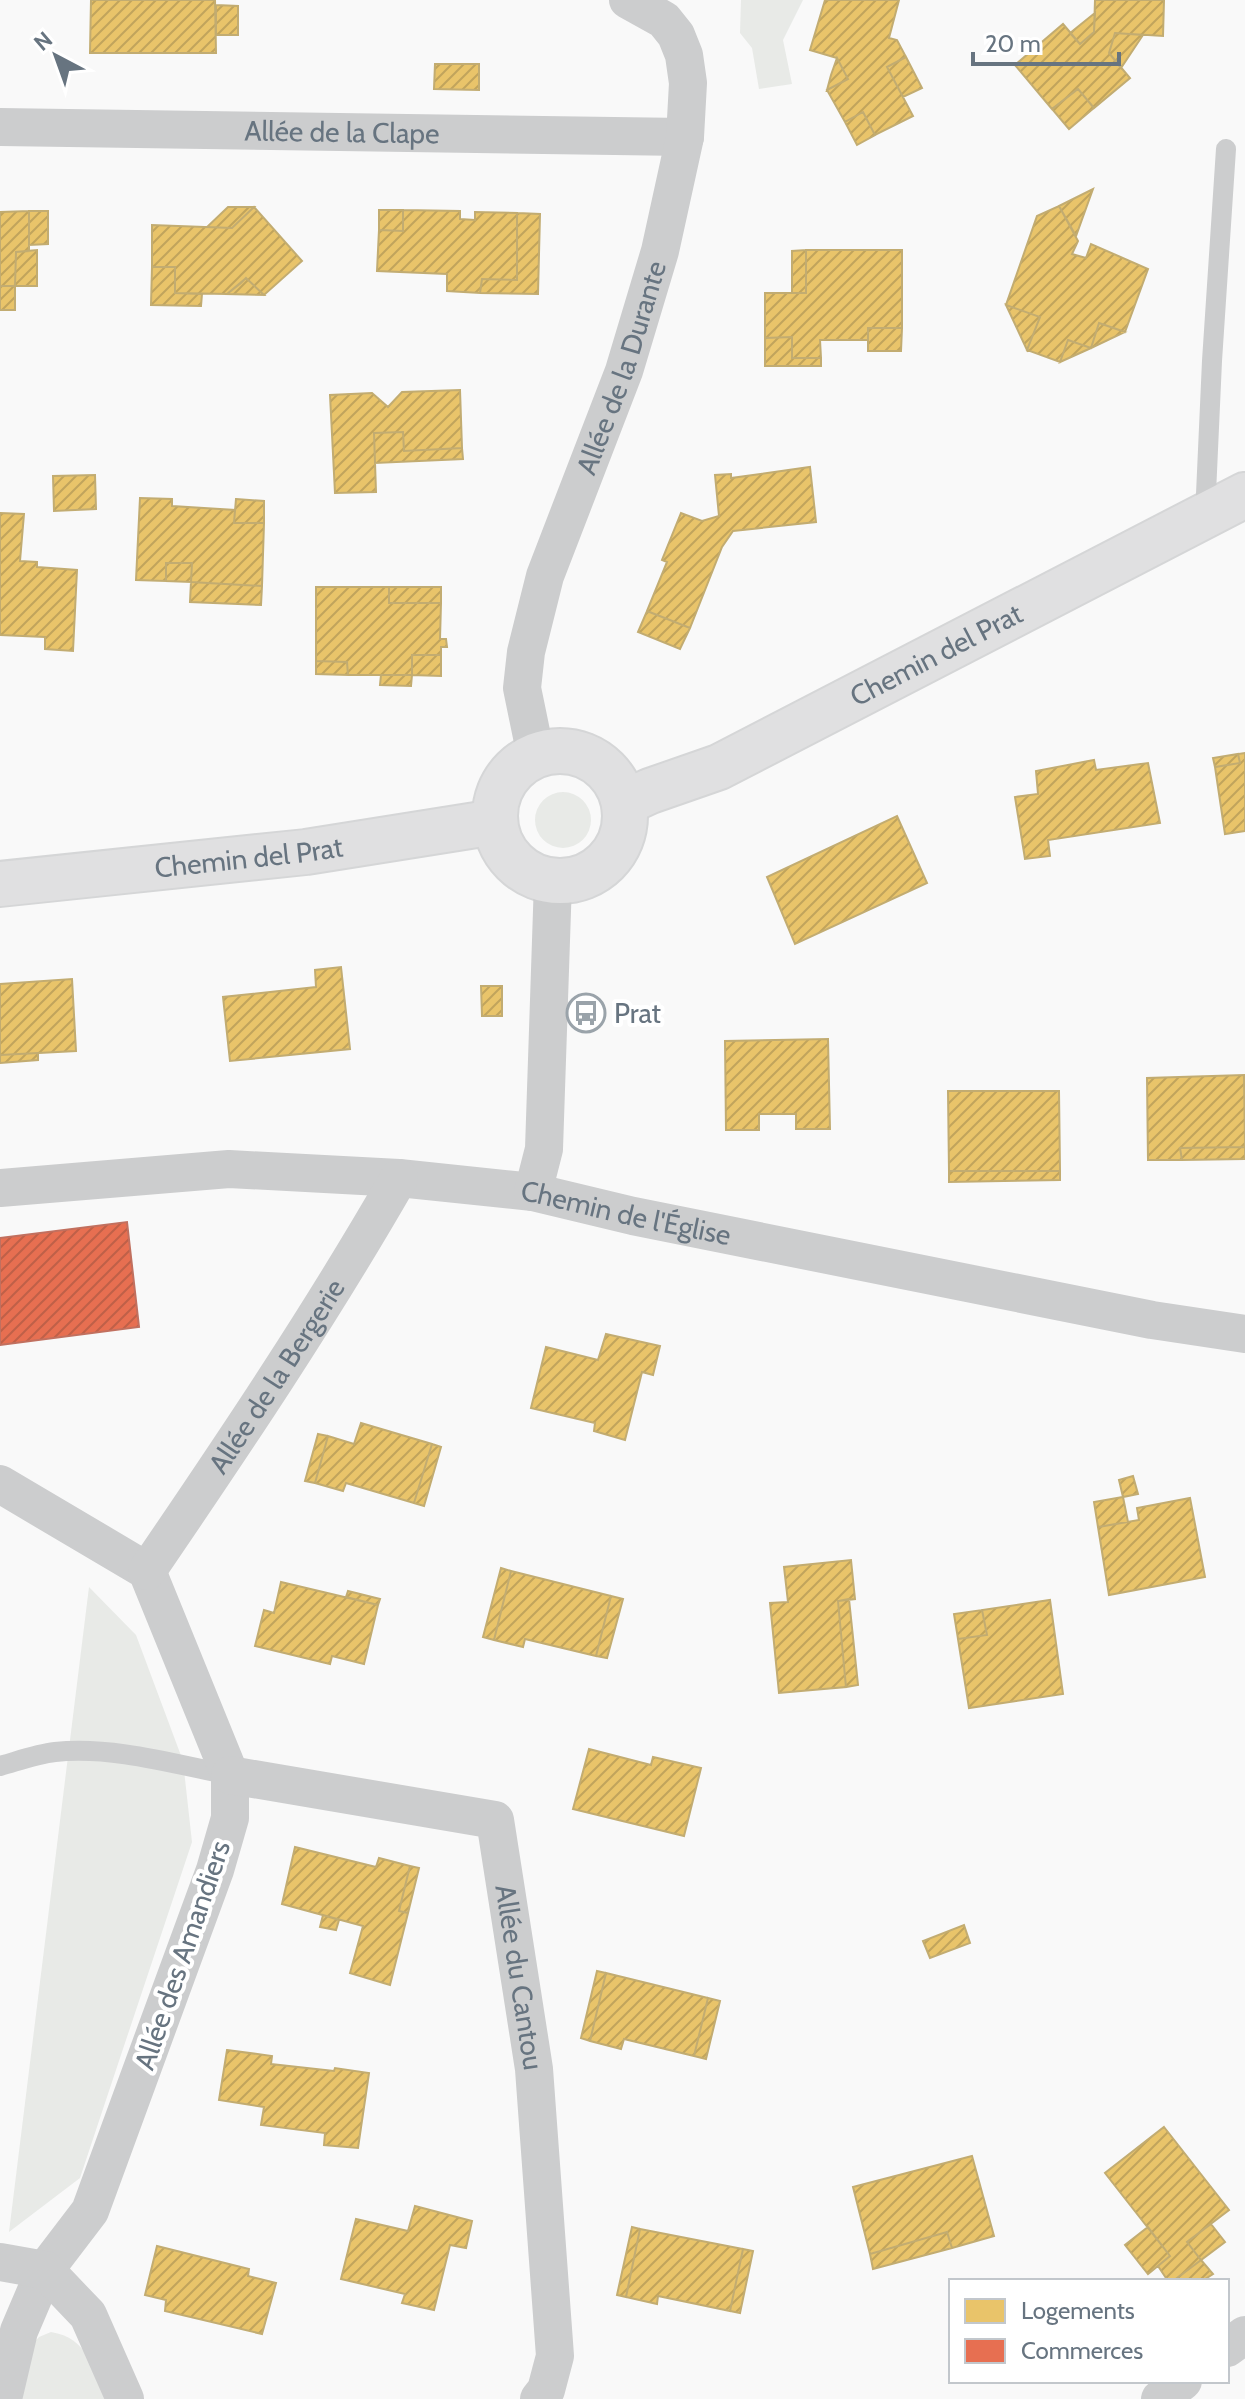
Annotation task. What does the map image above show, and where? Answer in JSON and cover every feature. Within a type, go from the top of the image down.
[{"type":"street","name":"Allée de la Durante","points":[[536,756],[522,688],[526,652],[545,576],[624,371],[660,251],[685,137],[688,83],[684,55],[676,35],[664,20],[628,0]]},
{"type":"street","name":"Allée de la Clape","points":[[0,127],[685,137]]},
{"type":"street","name":"Chemin del Prat","points":[[624,803],[719,767],[1245,495]]},
{"type":"street","points":[[548,751],[581,754],[601,765],[616,782],[624,803],[621,837],[610,857],[593,872],[572,879],[553,881],[532,875],[513,862],[501,844],[495,822],[498,795],[509,774],[527,759],[548,751]]},
{"type":"street","name":"Chemin del Prat","points":[[0,884],[306,852],[495,822]]},
{"type":"street","points":[[533,1192],[544,1149],[553,881]]},
{"type":"street","name":"Chemin de l'Église","points":[[0,1188],[229,1169],[399,1178],[533,1192],[633,1216],[1122,1314],[1245,1334]]},
{"type":"street","name":"Allée de la Bergerie","points":[[147,1571],[265,1398],[360,1247],[399,1178]]},
{"type":"street","points":[[0,1484],[147,1571]]},
{"type":"street","name":"Allée des Amandiers","points":[[3,2399],[19,2331],[45,2270],[90,2211],[215,1870],[230,1818],[230,1775],[147,1571]]},
{"type":"street","name":"Allée du Cantou","points":[[230,1775],[495,1820],[534,2069],[555,2356],[546,2390],[539,2399]]},
{"type":"street","points":[[0,2262],[45,2270],[88,2315],[125,2399]]},
{"type":"street","points":[[1160,2399],[1180,2383]]},
{"type":"lane","points":[[1205,516],[1226,149]]},
{"type":"lane","points":[[0,1766],[53,1752],[88,1752],[230,1775]]},
{"type":"shaded area","points":[[741,0],[803,0],[783,40],[792,84],[759,89],[752,48],[740,33]]},
{"type":"shaded area","points":[[563,792],[583,800],[591,820],[583,840],[563,848],[543,840],[535,820],[543,800]]},
{"type":"shaded area","points":[[89,1587],[136,1635],[183,1761],[192,1842],[80,2178],[9,2232]]},
{"type":"shaded area","points":[[51,2332],[63,2335],[82,2348],[107,2399],[22,2399],[30,2347],[39,2337]]},
{"type":"building: Logements","points":[[91,0],[215,0],[216,53],[90,53]]},
{"type":"building: Logements","points":[[825,0],[899,0],[889,38],[897,40],[906,57],[887,67],[913,116],[875,135],[863,112],[845,122],[827,90],[848,79],[837,58],[810,50]]},
{"type":"building: Logements","points":[[1095,0],[1164,0],[1163,36],[1115,33],[1109,53],[1130,78],[1094,108],[1078,89],[1052,109],[1015,65],[1063,24],[1080,44],[1094,32]]},
{"type":"building: Logements","points":[[216,5],[238,6],[238,35],[216,35]]},
{"type":"building: Logements","points":[[1095,13],[1094,32],[1080,44],[1070,33]]},
{"type":"building: Logements","points":[[1115,33],[1143,35],[1121,68],[1109,53]]},
{"type":"building: Logements","points":[[906,57],[922,88],[903,97],[887,67]]},
{"type":"building: Logements","points":[[837,58],[848,79],[827,90],[831,75]]},
{"type":"building: Logements","points":[[435,64],[479,64],[479,90],[434,89]]},
{"type":"building: Logements","points":[[1078,89],[1094,108],[1069,129],[1052,109]]},
{"type":"building: Logements","points":[[863,112],[875,135],[857,145],[845,122]]},
{"type":"building: Logements","points":[[1093,189],[1076,236],[1059,206]]},
{"type":"building: Logements","points":[[1059,206],[1078,241],[1072,254],[1086,258],[1091,244],[1148,269],[1125,332],[1099,323],[1091,348],[1068,340],[1060,362],[1027,350],[1040,317],[1006,305],[1037,216]]},
{"type":"building: Logements","points":[[228,207],[254,207],[232,228],[207,227]]},
{"type":"building: Logements","points":[[254,207],[302,261],[264,295],[246,278],[227,294],[175,293],[175,267],[152,267],[152,225],[232,228]]},
{"type":"building: Logements","points":[[379,210],[403,210],[403,231],[379,230]]},
{"type":"building: Logements","points":[[403,210],[460,211],[460,219],[475,220],[475,212],[517,213],[517,280],[482,279],[480,293],[447,291],[447,274],[377,271],[379,230],[403,231]]},
{"type":"building: Logements","points":[[29,211],[48,211],[48,244],[29,245]]},
{"type":"building: Logements","points":[[29,211],[29,251],[16,252],[15,286],[0,286],[0,212]]},
{"type":"building: Logements","points":[[517,213],[540,214],[538,294],[480,293],[482,279],[517,280]]},
{"type":"building: Logements","points":[[37,250],[37,286],[15,286],[16,252]]},
{"type":"building: Logements","points":[[806,250],[806,293],[792,293],[792,251]]},
{"type":"building: Logements","points":[[806,250],[902,250],[902,328],[868,328],[868,340],[820,340],[821,358],[792,358],[792,337],[765,338],[765,293],[806,293]]},
{"type":"building: Logements","points":[[152,267],[175,267],[175,293],[202,294],[201,306],[151,305]]},
{"type":"building: Logements","points":[[246,278],[264,295],[227,294],[241,283]]},
{"type":"building: Logements","points":[[0,286],[15,286],[15,310],[0,310]]},
{"type":"building: Logements","points":[[1006,305],[1040,317],[1027,350]]},
{"type":"building: Logements","points":[[1099,323],[1125,332],[1091,348]]},
{"type":"building: Logements","points":[[868,328],[902,328],[901,351],[868,351]]},
{"type":"building: Logements","points":[[792,337],[792,358],[821,358],[821,366],[765,366],[765,338]]},
{"type":"building: Logements","points":[[1068,340],[1091,348],[1060,362]]},
{"type":"building: Logements","points":[[460,390],[462,448],[404,451],[403,432],[374,433],[376,492],[335,493],[330,395],[372,393],[388,407],[402,392]]},
{"type":"building: Logements","points":[[403,432],[404,451],[462,448],[463,459],[375,463],[374,433]]},
{"type":"building: Logements","points":[[810,467],[816,522],[733,531],[722,547],[690,628],[647,611],[667,562],[662,560],[681,513],[702,521],[719,516],[715,475],[731,474],[731,478]]},
{"type":"building: Logements","points":[[95,475],[96,509],[54,511],[53,476]]},
{"type":"building: Logements","points":[[140,498],[172,499],[172,506],[235,510],[234,523],[264,523],[262,586],[191,582],[192,563],[166,563],[166,581],[136,580]]},
{"type":"building: Logements","points":[[236,499],[264,501],[264,523],[234,523]]},
{"type":"building: Logements","points":[[0,513],[24,514],[20,561],[37,562],[37,567],[77,570],[73,651],[45,649],[45,637],[0,635]]},
{"type":"building: Logements","points":[[166,563],[192,563],[191,582],[166,581]]},
{"type":"building: Logements","points":[[191,582],[262,586],[261,605],[190,602]]},
{"type":"building: Logements","points":[[316,587],[389,587],[389,603],[441,603],[440,639],[446,639],[447,647],[441,647],[441,655],[412,655],[412,675],[348,675],[347,662],[316,661]]},
{"type":"building: Logements","points":[[389,587],[441,587],[441,603],[389,603]]},
{"type":"building: Logements","points":[[647,611],[690,628],[680,649],[638,632]]},
{"type":"building: Logements","points":[[412,655],[441,655],[441,676],[412,675]]},
{"type":"building: Logements","points":[[316,661],[347,662],[348,675],[316,674]]},
{"type":"building: Logements","points":[[381,675],[412,675],[411,686],[380,685]]},
{"type":"building: Logements","points":[[1245,753],[1245,831],[1225,834],[1215,767],[1240,763],[1238,754]]},
{"type":"building: Logements","points":[[1238,754],[1240,763],[1215,767],[1213,758]]},
{"type":"building: Logements","points":[[1094,760],[1096,770],[1148,763],[1160,823],[1048,840],[1050,856],[1025,859],[1015,797],[1038,794],[1036,771]]},
{"type":"building: Logements","points":[[897,816],[927,883],[795,944],[767,877]]},
{"type":"building: Logements","points":[[341,967],[350,1049],[230,1061],[223,997],[316,987],[315,970]]},
{"type":"building: Logements","points":[[72,979],[76,1051],[0,1055],[0,984]]},
{"type":"building: Logements","points":[[481,986],[502,986],[502,1016],[482,1016]]},
{"type":"building: Logements","points":[[828,1039],[830,1129],[796,1129],[796,1114],[759,1114],[759,1130],[726,1130],[725,1041]]},
{"type":"building: Logements","points":[[38,1053],[38,1060],[0,1063],[0,1055]]},
{"type":"building: Logements","points":[[1244,1075],[1245,1147],[1180,1148],[1182,1160],[1148,1160],[1147,1078]]},
{"type":"building: Logements","points":[[948,1091],[1059,1091],[1060,1171],[949,1171]]},
{"type":"building: Logements","points":[[1245,1147],[1245,1159],[1182,1160],[1180,1148]]},
{"type":"building: Logements","points":[[949,1171],[1060,1171],[1060,1180],[949,1182]]},
{"type":"building: Logements","points":[[606,1334],[660,1346],[653,1375],[642,1372],[625,1440],[594,1431],[595,1423],[531,1408],[546,1347],[598,1360]]},
{"type":"building: Logements","points":[[361,1423],[432,1444],[414,1503],[346,1483],[343,1491],[315,1483],[328,1436],[354,1444]]},
{"type":"building: Logements","points":[[318,1434],[328,1436],[315,1483],[305,1481]]},
{"type":"building: Logements","points":[[432,1444],[441,1447],[424,1506],[414,1503]]},
{"type":"building: Logements","points":[[1133,1476],[1138,1494],[1123,1497],[1119,1480]]},
{"type":"building: Logements","points":[[1123,1497],[1128,1522],[1098,1527],[1094,1502]]},
{"type":"building: Logements","points":[[1190,1498],[1205,1577],[1109,1595],[1098,1527],[1139,1520],[1137,1508]]},
{"type":"building: Logements","points":[[851,1560],[855,1599],[838,1601],[846,1687],[779,1693],[770,1603],[788,1602],[784,1567]]},
{"type":"building: Logements","points":[[501,1568],[511,1571],[494,1640],[483,1637]]},
{"type":"building: Logements","points":[[511,1571],[611,1596],[596,1656],[525,1639],[523,1647],[494,1640]]},
{"type":"building: Logements","points":[[281,1582],[378,1605],[364,1664],[332,1656],[330,1664],[255,1646],[264,1610],[274,1613]]},
{"type":"building: Logements","points":[[348,1591],[380,1599],[378,1605],[346,1597]]},
{"type":"building: Logements","points":[[611,1596],[623,1599],[607,1658],[596,1656]]},
{"type":"building: Logements","points":[[849,1599],[858,1685],[846,1687],[838,1601]]},
{"type":"building: Logements","points":[[1050,1600],[1063,1694],[969,1708],[958,1639],[987,1635],[982,1610]]},
{"type":"building: Logements","points":[[982,1610],[987,1635],[958,1639],[954,1614]]},
{"type":"building: Logements","points":[[589,1749],[651,1765],[653,1757],[701,1768],[684,1836],[573,1809]]},
{"type":"building: Logements","points":[[295,1847],[376,1867],[379,1858],[410,1866],[399,1911],[408,1913],[390,1985],[350,1973],[363,1926],[282,1904]]},
{"type":"building: Logements","points":[[410,1866],[419,1868],[408,1913],[399,1911]]},
{"type":"building: Logements","points":[[323,1915],[339,1920],[336,1930],[320,1927]]},
{"type":"building: Logements","points":[[964,1925],[970,1943],[930,1958],[923,1941]]},
{"type":"building: Logements","points":[[597,1971],[606,1973],[590,2041],[581,2038]]},
{"type":"building: Logements","points":[[606,1973],[708,1998],[694,2056],[624,2039],[621,2049],[590,2041]]},
{"type":"building: Logements","points":[[708,1998],[720,2001],[706,2059],[694,2056]]},
{"type":"building: Logements","points":[[227,2050],[272,2056],[271,2064],[369,2073],[358,2148],[324,2145],[325,2133],[261,2125],[264,2107],[219,2100]]},
{"type":"building: Logements","points":[[1164,2127],[1229,2210],[1187,2242],[1201,2260],[1176,2279],[1167,2279],[1158,2266],[1170,2256],[1105,2173]]},
{"type":"building: Logements","points":[[972,2156],[994,2236],[952,2248],[947,2232],[870,2254],[853,2187]]},
{"type":"building: Logements","points":[[415,2206],[472,2221],[466,2248],[450,2245],[434,2310],[402,2303],[405,2294],[341,2279],[356,2219],[408,2231]]},
{"type":"building: Logements","points":[[1211,2224],[1225,2242],[1201,2260],[1187,2242]]},
{"type":"building: Logements","points":[[632,2227],[640,2229],[626,2297],[617,2295]]},
{"type":"building: Logements","points":[[1148,2227],[1170,2256],[1148,2274],[1125,2245]]},
{"type":"building: Logements","points":[[640,2229],[743,2249],[730,2311],[658,2296],[657,2304],[626,2297]]},
{"type":"building: Logements","points":[[947,2232],[952,2248],[873,2269],[870,2254]]},
{"type":"building: Logements","points":[[157,2246],[249,2269],[248,2276],[276,2283],[262,2334],[165,2311],[166,2300],[145,2295]]},
{"type":"building: Logements","points":[[743,2249],[753,2251],[740,2313],[730,2311]]},
{"type":"building: Logements","points":[[1201,2260],[1213,2274],[1205,2279],[1176,2279]]},
{"type":"building: Commerces","points":[[127,1222],[139,1327],[0,1345],[0,1238]]},
{"type":"place","name":"Prat","points":[[586,1013]]}]
